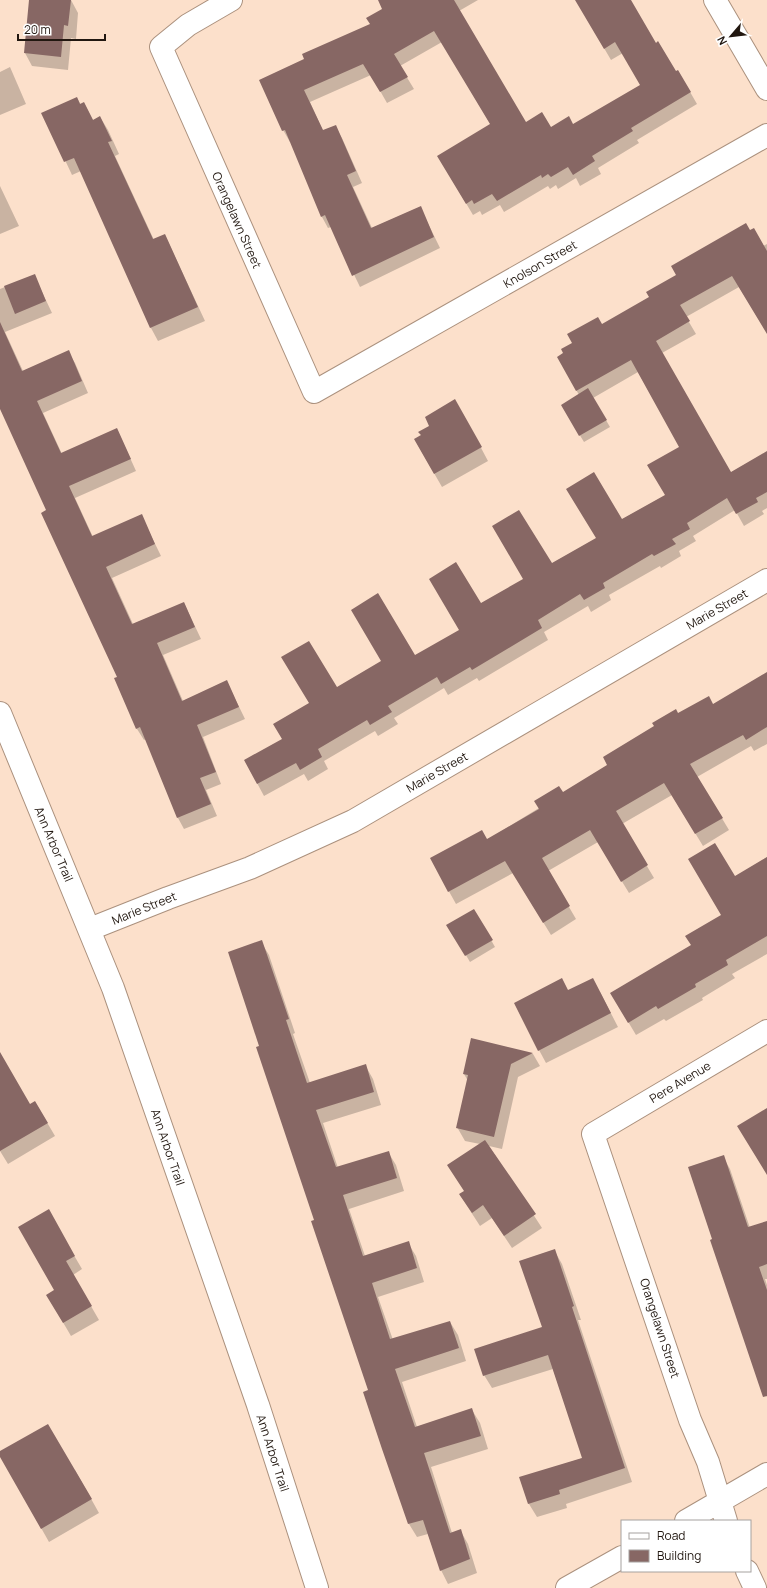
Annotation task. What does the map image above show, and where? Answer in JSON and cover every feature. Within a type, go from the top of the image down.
[{"type":"street","name":"Orangelawn Street","points":[[230,0],[188,25],[161,47],[314,392]]},
{"type":"street","points":[[715,0],[767,89]]},
{"type":"street","name":"Knolson Street","points":[[314,392],[767,135]]},
{"type":"street","name":"Marie Street","points":[[90,929],[250,868],[353,821],[767,580]]},
{"type":"street","name":"Ann Arbor Trail","points":[[0,713],[113,988],[250,1383],[316,1588]]},
{"type":"street","name":"Pere Avenue","points":[[593,1134],[767,1031]]},
{"type":"street","name":"Orangelawn Street","points":[[593,1134],[690,1420],[708,1462],[723,1511]]},
{"type":"street","points":[[690,1520],[723,1511],[767,1474]]},
{"type":"street","points":[[567,1588],[621,1558]]},
{"type":"street","points":[[747,1572],[755,1588]]},
{"type":"building","points":[[29,0],[71,0],[68,26],[64,25],[61,57],[24,53]]},
{"type":"building","points":[[378,0],[454,0],[526,122],[542,112],[551,127],[569,116],[573,124],[640,85],[615,42],[604,49],[575,0],[631,0],[656,43],[658,41],[691,92],[631,128],[633,131],[592,156],[595,161],[573,175],[568,167],[551,177],[548,174],[542,178],[541,175],[497,201],[492,194],[474,204],[472,200],[466,204],[437,156],[490,124],[434,31],[394,54],[408,77],[380,92],[363,64],[304,90],[323,130],[336,125],[356,171],[347,175],[371,228],[421,206],[434,237],[352,276],[325,215],[321,217],[285,130],[282,131],[259,80],[304,59],[302,54],[370,24],[366,18],[382,9]]},
{"type":"building","points":[[77,97],[80,104],[84,102],[93,120],[100,116],[112,141],[108,142],[153,239],[165,234],[198,307],[150,328],[74,158],[64,162],[41,113]]},
{"type":"building","points":[[746,223],[750,230],[754,228],[767,251],[767,334],[732,276],[680,305],[690,321],[656,341],[731,472],[767,451],[767,492],[756,498],[758,502],[736,514],[727,498],[687,523],[690,529],[672,539],[676,544],[654,556],[652,554],[603,583],[605,588],[584,600],[580,594],[538,620],[542,628],[472,670],[470,667],[441,684],[437,677],[388,706],[392,712],[370,725],[367,720],[318,749],[322,757],[300,770],[296,763],[257,784],[244,760],[282,739],[273,724],[309,703],[281,657],[309,641],[337,687],[381,661],[351,610],[378,593],[415,655],[459,630],[429,579],[456,562],[481,603],[523,579],[492,526],[519,510],[552,563],[596,538],[566,489],[594,472],[622,519],[665,495],[647,465],[679,447],[631,360],[576,391],[557,357],[563,353],[561,349],[572,343],[567,334],[598,317],[602,324],[649,297],[646,292],[676,275],[671,266]]},
{"type":"building","points":[[35,274],[46,301],[15,314],[4,286]]},
{"type":"building","points":[[0,322],[22,371],[69,350],[82,381],[37,401],[61,453],[117,428],[131,459],[69,486],[92,536],[142,514],[155,544],[106,567],[132,624],[184,602],[195,627],[157,643],[182,701],[227,680],[239,707],[197,725],[216,772],[200,778],[211,804],[177,818],[140,727],[136,729],[114,678],[117,677],[41,513],[46,510],[0,409]]},
{"type":"building","points":[[588,388],[607,420],[579,436],[561,405]]},
{"type":"building","points":[[455,399],[482,447],[434,474],[414,439],[421,435],[418,432],[429,426],[425,417]]},
{"type":"building","points":[[767,672],[767,727],[746,740],[743,735],[690,764],[723,818],[695,834],[664,783],[616,811],[648,865],[621,882],[590,830],[542,858],[570,906],[543,923],[505,861],[448,892],[430,858],[482,830],[487,839],[539,809],[534,801],[559,786],[563,792],[607,765],[603,757],[654,726],[652,723],[676,709],[678,713],[709,696],[713,704]]},
{"type":"building","points":[[715,843],[735,876],[767,857],[767,936],[726,960],[728,965],[695,984],[696,987],[658,1009],[656,1006],[628,1023],[610,993],[691,945],[685,936],[721,915],[688,859]]},
{"type":"building","points":[[474,909],[493,940],[465,956],[446,925]]},
{"type":"building","points":[[262,940],[289,1019],[286,1020],[307,1083],[366,1064],[374,1092],[316,1110],[336,1167],[389,1151],[397,1178],[343,1195],[363,1256],[409,1241],[417,1268],[372,1283],[390,1339],[450,1321],[459,1348],[395,1369],[415,1427],[472,1408],[481,1436],[424,1453],[450,1533],[461,1529],[470,1559],[440,1571],[423,1520],[408,1524],[382,1449],[363,1392],[368,1390],[311,1221],[314,1220],[256,1047],[259,1046],[228,952]]},
{"type":"building","points":[[562,978],[568,990],[593,978],[611,1013],[538,1051],[514,1003]]},
{"type":"building","points":[[471,1038],[533,1053],[511,1064],[494,1137],[456,1128],[468,1075],[463,1074]]},
{"type":"building","points":[[0,1052],[30,1104],[35,1101],[48,1123],[0,1151]]},
{"type":"building","points":[[767,1108],[767,1175],[737,1126]]},
{"type":"building","points":[[485,1140],[536,1214],[504,1236],[483,1205],[472,1213],[459,1194],[464,1191],[447,1165]]},
{"type":"building","points":[[724,1155],[748,1227],[767,1221],[767,1264],[759,1267],[767,1290],[767,1396],[763,1397],[710,1240],[712,1239],[688,1167]]},
{"type":"building","points":[[49,1209],[75,1256],[66,1261],[92,1306],[63,1323],[46,1295],[54,1290],[18,1227]]},
{"type":"building","points":[[555,1249],[574,1306],[572,1307],[625,1468],[559,1490],[560,1494],[528,1504],[519,1477],[582,1458],[548,1355],[483,1376],[474,1349],[542,1327],[519,1261]]},
{"type":"building","points":[[48,1424],[92,1499],[41,1529],[0,1457],[0,1451]]}]
